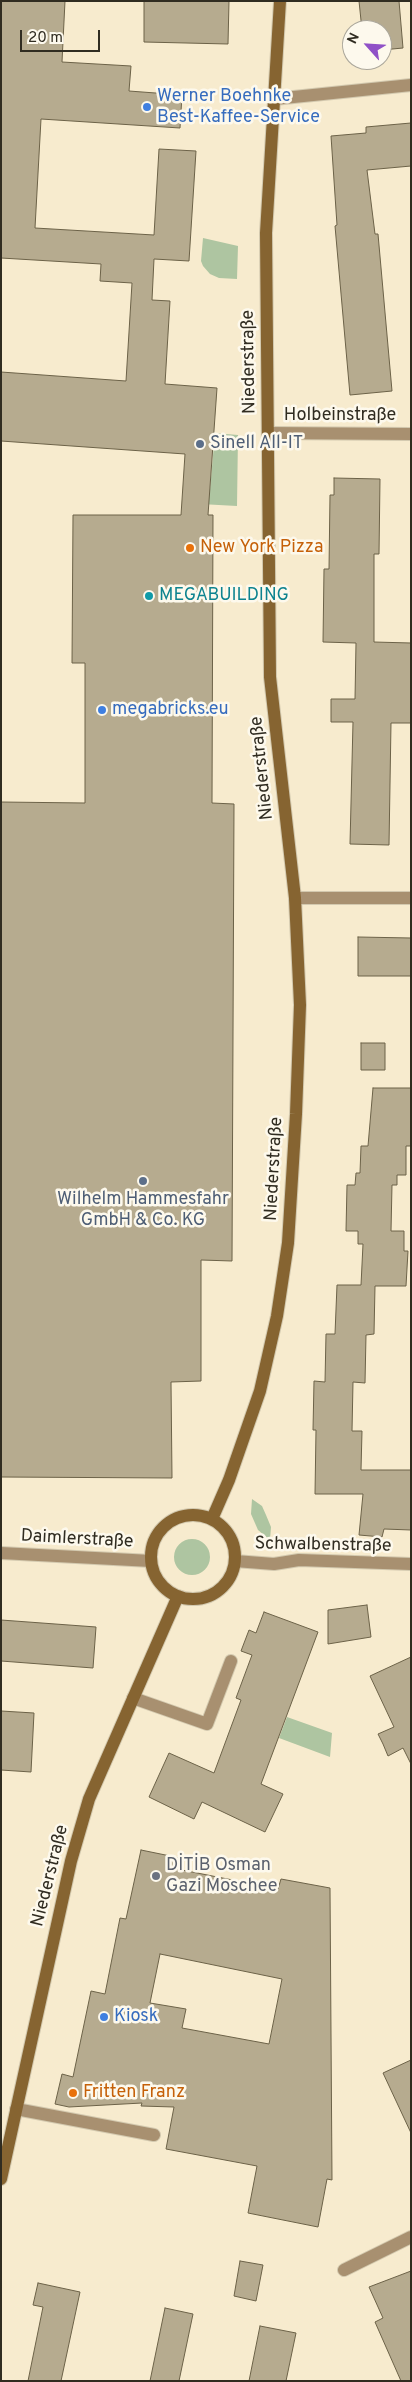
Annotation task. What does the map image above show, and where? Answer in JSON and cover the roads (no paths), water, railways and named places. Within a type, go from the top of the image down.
[{"type":"street","name":"Niederstraße","points":[[212,1519],[229,1480],[260,1391],[277,1316],[288,1243],[300,1005],[295,898],[270,677],[266,233],[280,1]]},
{"type":"street","points":[[274,99],[411,85]]},
{"type":"street","name":"Holbeinstraße","points":[[268,433],[411,434]]},
{"type":"street","points":[[295,898],[411,898]]},
{"type":"street","points":[[190,1515],[212,1519],[223,1526],[235,1548],[232,1574],[216,1593],[204,1598],[191,1599],[170,1592],[157,1578],[151,1561],[153,1546],[159,1532],[169,1522],[183,1516],[190,1515]]},
{"type":"street","name":"Daimlerstraße","points":[[1,1553],[151,1561]]},
{"type":"street","name":"Schwalbenstraße","points":[[235,1561],[274,1564],[299,1560],[411,1564]]},
{"type":"street","name":"Niederstraße","points":[[1,2179],[69,1870],[88,1799],[178,1596]]},
{"type":"street","points":[[132,1698],[207,1724],[231,1660]]},
{"type":"street","points":[[16,2109],[154,2135]]},
{"type":"street","points":[[344,2270],[411,2237]]},
{"type":"place","name":"Werner Boehnke Best-Kaffee-Service","points":[[147,107]]},
{"type":"place","name":"Sinell All-IT","points":[[200,444]]},
{"type":"place","name":"New York Pizza","points":[[190,548]]},
{"type":"place","name":"MEGABUILDING","points":[[149,596]]},
{"type":"place","name":"megabricks.eu","points":[[102,710]]},
{"type":"place","name":"Wilhelm Hammesfahr GmbH & Co. KG","points":[[143,1181]]},
{"type":"place","name":"DİTİB Osman Gazi Moschee","points":[[156,1876]]},
{"type":"place","name":"Kiosk","points":[[104,2017]]},
{"type":"place","name":"Fritten Franz","points":[[73,2093]]}]
